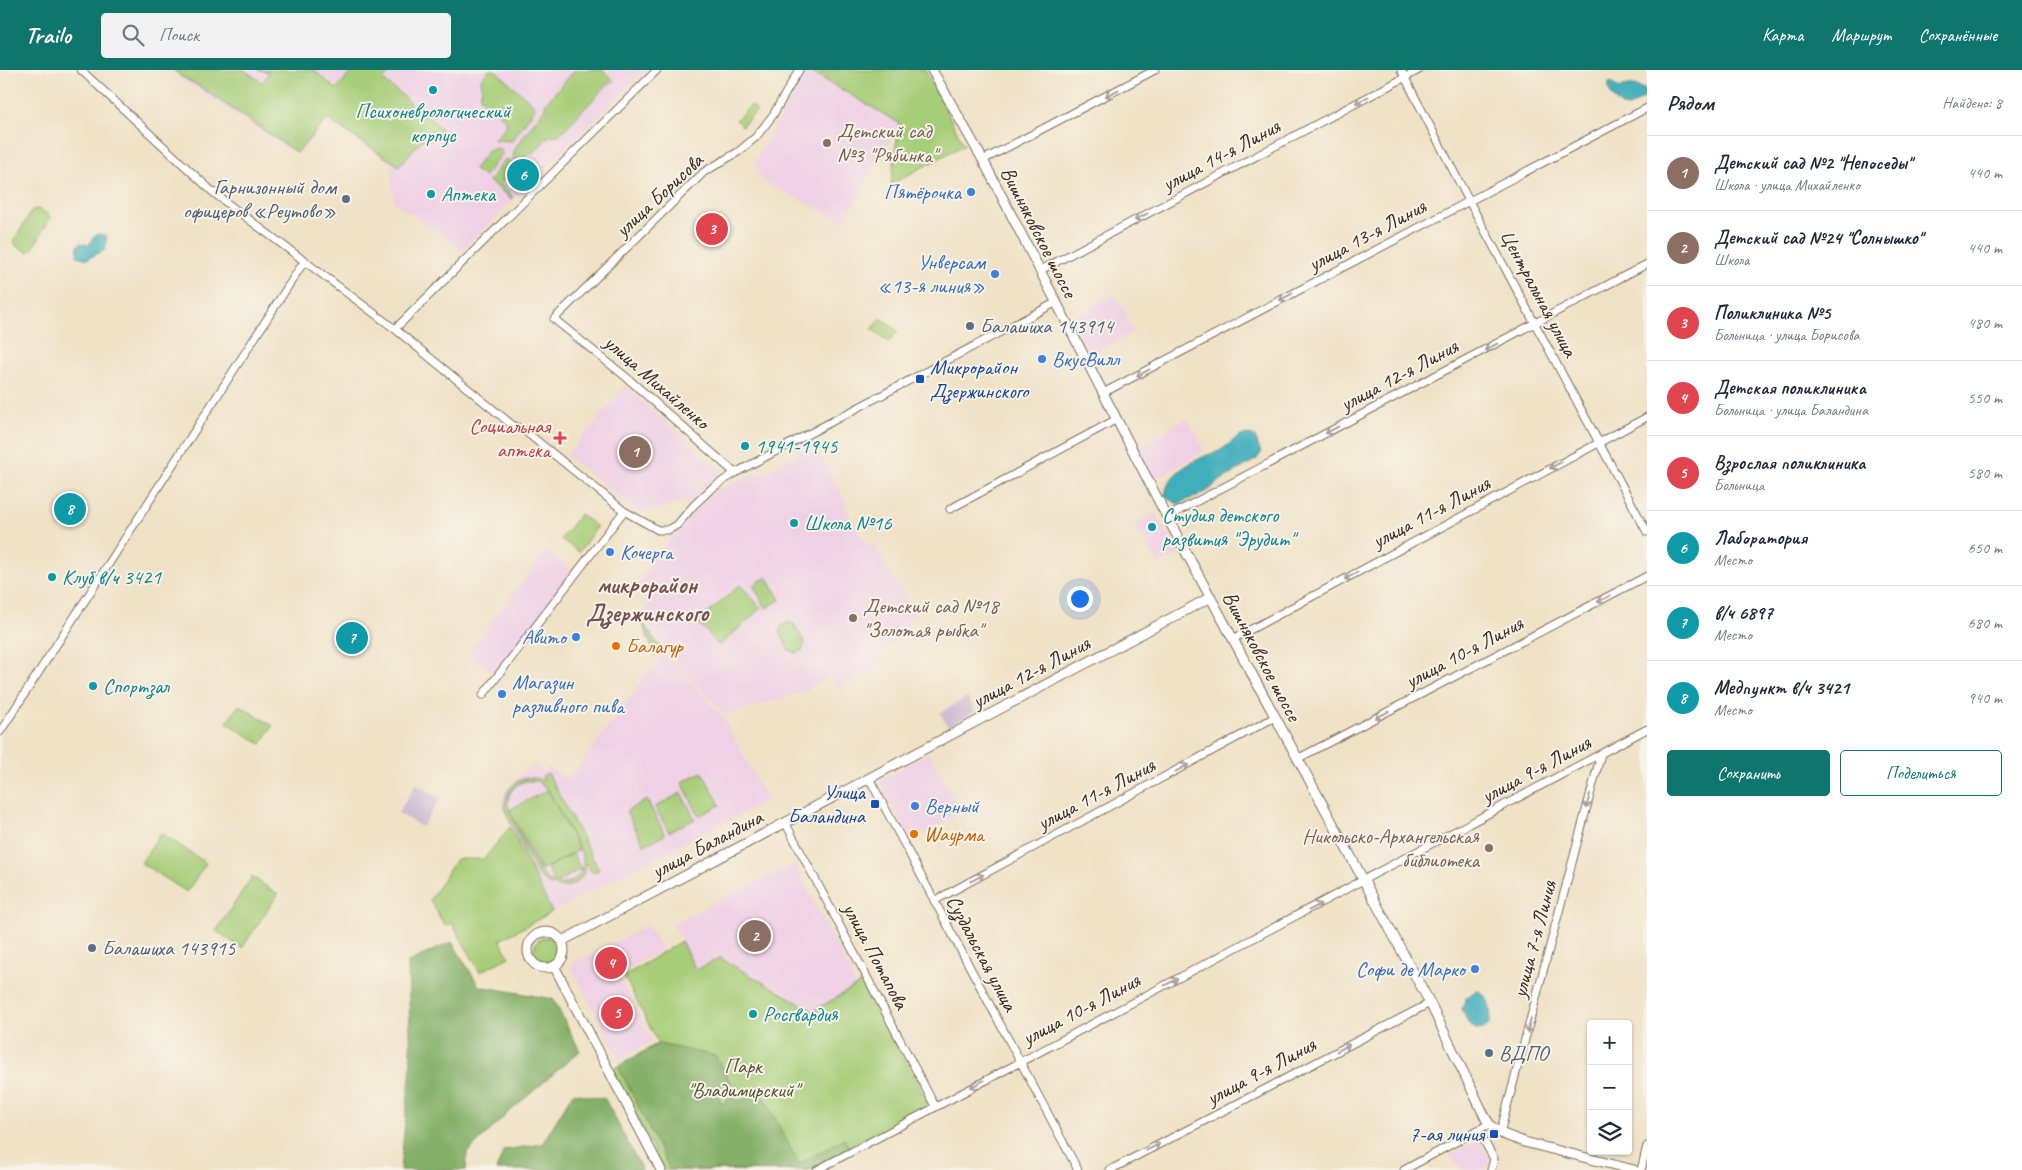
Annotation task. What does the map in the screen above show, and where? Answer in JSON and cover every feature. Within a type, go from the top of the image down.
[{"type":"street","points":[[81,70],[215,194],[395,329],[511,424],[526,432],[624,511],[658,530],[668,530],[677,525],[711,489],[735,474],[1055,303]]},
{"type":"street","points":[[395,329],[657,70]]},
{"type":"street","name":"улица Борисова","points":[[554,320],[704,172],[738,152],[756,137],[774,113],[799,70]]},
{"type":"street","name":"Вишняковское шоссе","points":[[932,70],[983,160],[1055,303],[1167,517],[1430,1003],[1489,1124],[1500,1133],[1524,1142],[1634,1170]]},
{"type":"street","points":[[983,160],[1155,70]]},
{"type":"street","name":"Центральная улица","points":[[1401,70],[1534,324],[1647,532]]},
{"type":"street","name":"улица 14-я Линия","points":[[1039,271],[1419,70]]},
{"type":"street","name":"улица 13-я Линия","points":[[1103,393],[1647,108]]},
{"type":"street","points":[[0,732],[305,260]]},
{"type":"street","name":"улица 12-я Линия","points":[[1167,517],[1647,264]]},
{"type":"street","name":"улица Михайленко","points":[[554,320],[626,376],[735,474]]},
{"type":"street","name":"улица 11-я Линия","points":[[1233,639],[1647,417]]},
{"type":"street","points":[[950,509],[1117,420]]},
{"type":"street","points":[[483,695],[624,511]]},
{"type":"street","name":"улица 10-я Линия","points":[[1297,759],[1647,576]]},
{"type":"street","name":"улица 12-я Линия","points":[[869,778],[1211,597]]},
{"type":"street","name":"улица 11-я Линия","points":[[934,901],[1274,717]]},
{"type":"street","name":"улица 9-я Линия","points":[[1363,882],[1647,729]]},
{"type":"street","name":"улица 7-я Линия","points":[[1500,1133],[1601,754]]},
{"type":"street","name":"улица Баландина","points":[[562,941],[869,778]]},
{"type":"street","name":"Суздальская улица","points":[[869,778],[1078,1170]]},
{"type":"street","name":"улица Потапова","points":[[785,822],[936,1106]]},
{"type":"street","name":"улица 10-я Линия","points":[[818,1170],[1020,1061],[1363,882]]},
{"type":"street","points":[[542,933],[553,934],[562,941],[564,947],[562,958],[554,966],[542,967],[532,961],[528,950],[532,939],[542,933]]},
{"type":"street","points":[[554,966],[661,1170]]},
{"type":"street","name":"улица 9-я Линия","points":[[1110,1170],[1430,1003]]},
{"type":"street","points":[[1404,1170],[1489,1124]]},
{"type":"street","points":[[1478,1130],[1494,1159],[1491,1170]]},
{"type":"street","points":[[1641,1170],[1647,1146]]},
{"type":"shaded area","points":[[171,70],[646,70],[462,250],[394,202],[390,162],[327,121],[298,155],[179,78]]},
{"type":"shaded area","name":"Детский сад №3 \"Рябинка\"","points":[[807,70],[899,123],[844,221],[764,182],[754,163]]},
{"type":"shaded area","points":[[1114,294],[1129,318],[1126,320],[1133,332],[1090,356],[1072,319]]},
{"type":"shaded area","points":[[625,385],[721,471],[693,500],[641,513],[567,456]]},
{"type":"shaded area","points":[[1187,418],[1205,451],[1153,480],[1136,448]]},
{"type":"shaded area","points":[[810,447],[823,461],[846,501],[845,506],[867,547],[873,543],[915,615],[906,621],[909,627],[904,631],[906,634],[877,654],[882,664],[837,689],[830,677],[804,692],[726,715],[664,650],[660,641],[640,616],[649,601],[634,591],[661,549],[709,494],[746,476],[770,470],[779,463]]},
{"type":"shaded area","points":[[1155,512],[1179,553],[1159,565],[1135,524]]},
{"type":"shaded area","points":[[546,551],[574,572],[495,675],[467,654]]},
{"type":"shaded area","points":[[662,653],[723,717],[767,800],[552,912],[510,827],[501,799],[505,791],[518,777],[534,764],[543,772],[548,767],[564,778],[571,777]]},
{"type":"shaded area","points":[[967,697],[975,711],[948,727],[940,713]]},
{"type":"shaded area","points":[[928,753],[962,813],[911,840],[878,781]]},
{"type":"shaded area","points":[[416,784],[440,799],[422,827],[398,813]]},
{"type":"shaded area","points":[[794,864],[857,986],[813,1011],[720,958],[696,971],[672,923]]},
{"type":"shaded area","points":[[648,925],[662,950],[618,974],[653,1041],[619,1059],[570,965]]},
{"type":"shaded area","points":[[1478,1140],[1490,1158],[1486,1170],[1464,1170],[1449,1156]]},
{"type":"green space","points":[[174,70],[244,70],[263,83],[269,72],[258,70],[314,70],[336,89],[353,70],[391,70],[383,80],[408,100],[413,112],[423,113],[442,129],[433,139],[422,140],[399,166],[327,119],[297,153],[197,85],[180,76]]},
{"type":"green space","points":[[489,70],[495,70],[533,104],[535,108],[512,141],[494,140],[507,124],[506,120],[480,98],[481,79]]},
{"type":"green space","points":[[575,70],[603,70],[614,81],[607,85],[559,135],[549,136],[533,153],[530,152],[519,164],[513,159],[515,148],[545,108],[545,104]]},
{"type":"green space","points":[[808,70],[925,70],[964,145],[891,184],[899,123]]},
{"type":"green space","points":[[751,105],[757,111],[742,126],[736,120]]},
{"type":"green space","points":[[496,148],[500,149],[502,154],[484,177],[474,169],[487,152]]},
{"type":"green space","points":[[505,159],[509,160],[512,171],[500,184],[513,197],[511,199],[489,181]]},
{"type":"green space","points":[[38,209],[48,214],[50,218],[32,250],[28,252],[16,246],[14,241],[32,210]]},
{"type":"green space","points":[[881,318],[898,331],[889,342],[872,329]]},
{"type":"green space","points":[[580,514],[597,527],[579,552],[561,539]]},
{"type":"green space","points":[[767,577],[780,600],[766,608],[753,585]]},
{"type":"green space","points":[[740,585],[761,608],[719,646],[698,622]]},
{"type":"green space","points":[[642,622],[662,648],[655,656]]},
{"type":"green space","points":[[789,622],[794,624],[805,643],[802,650],[797,653],[789,650],[780,632],[782,625]]},
{"type":"green space","points":[[239,705],[273,726],[261,744],[227,723]]},
{"type":"green space","points":[[702,772],[720,805],[699,816],[682,782]]},
{"type":"green space","points":[[548,773],[599,870],[593,873],[586,863],[579,880],[573,885],[566,887],[552,886],[539,875],[507,815],[505,806],[509,790],[514,784],[527,778],[544,781],[542,776]],"holes":[[[537,781],[548,790],[583,858],[581,871],[574,880],[562,884],[546,879],[541,873],[509,810],[508,800],[510,793],[521,782]]]},
{"type":"green space","points":[[548,790],[579,850],[541,870],[509,810]]},
{"type":"green space","points":[[681,793],[695,819],[669,832],[655,807]]},
{"type":"green space","points":[[647,800],[665,835],[644,845],[626,811]]},
{"type":"green space","points":[[510,827],[552,912],[500,940],[509,957],[480,972],[452,923],[445,926],[430,900],[456,859],[484,859]]},
{"type":"green space","points":[[161,833],[206,863],[187,892],[141,863]]},
{"type":"green space","points":[[573,854],[581,869],[555,883],[547,868]]},
{"type":"green space","points":[[252,877],[278,894],[242,948],[216,931]]},
{"type":"green space","points":[[547,937],[556,941],[560,950],[556,959],[547,963],[538,959],[534,950],[538,941]]},
{"type":"green space","name":"Парк \"Владимирский\"","points":[[681,941],[696,970],[720,958],[813,1011],[863,982],[930,1106],[814,1170],[664,1170],[612,1070],[658,1043],[624,976]]},
{"type":"green space","points":[[452,942],[479,986],[553,999],[580,1051],[509,1112],[467,1153],[466,1170],[400,1170],[411,1067],[408,962]]},
{"type":"green space","points":[[659,1044],[716,1056],[731,1083],[716,1094],[722,1104],[731,1098],[739,1101],[745,1100],[751,1090],[758,1086],[799,1164],[844,1139],[850,1148],[808,1170],[670,1170],[618,1066]]},
{"type":"green space","points":[[573,1093],[605,1099],[642,1170],[496,1170],[504,1150],[542,1144]]},
{"type":"water","points":[[1612,82],[1619,89],[1629,86],[1640,87],[1647,91],[1646,97],[1629,107],[1622,106],[1610,93],[1609,83]]},
{"type":"water","points":[[98,234],[107,236],[105,250],[87,259],[77,256],[78,245],[80,243],[89,245]]},
{"type":"water","points":[[1247,434],[1255,437],[1261,453],[1257,459],[1221,480],[1206,492],[1178,504],[1165,497],[1169,483],[1183,468],[1221,450],[1236,439]]},
{"type":"water","points":[[1477,990],[1488,1001],[1490,1015],[1489,1025],[1477,1030],[1468,1023],[1462,1009],[1466,998]]},
{"type":"place","name":"Психоневрологический корпус","points":[[433,90]]},
{"type":"place","name":"Детский сад №3 \"Рябинка\"","points":[[827,143]]},
{"type":"place","name":"Лаборатория","points":[[523,175]]},
{"type":"place","name":"Пятёрочка","points":[[971,192]]},
{"type":"place","name":"Аптека","points":[[431,194]]},
{"type":"place","name":"Гарнизонный дом офицеров «Реутово»","points":[[346,199]]},
{"type":"place","name":"Поликлиника №5","points":[[712,229]]},
{"type":"place","name":"Унверсам «13-я линия»","points":[[995,274]]},
{"type":"place","name":"Балашиха 143914","points":[[970,326]]},
{"type":"place","name":"ВкусВилл","points":[[1042,359]]},
{"type":"place","name":"Микрорайон Дзержинского","points":[[920,379]]},
{"type":"place","name":"Социальная аптека","points":[[560,438]]},
{"type":"place","name":"1941-1945","points":[[745,446]]},
{"type":"place","name":"Детский сад №2 \"Непоседы\"","points":[[635,452]]},
{"type":"place","name":"Медпункт в/ч 3421","points":[[70,509]]},
{"type":"place","name":"Школа №16","points":[[794,523]]},
{"type":"place","name":"Студия детского развития \"Эрудит\"","points":[[1152,527]]},
{"type":"place","name":"Кочерга","points":[[610,552]]},
{"type":"place","name":"Клуб в/ч 3421","points":[[52,577]]},
{"type":"place","name":"Детский сад №18 \"Золотая рыбка\"","points":[[853,618]]},
{"type":"place","name":"Авито","points":[[576,637]]},
{"type":"place","name":"в/ч 6897","points":[[352,638]]},
{"type":"place","name":"Балагур","points":[[616,646]]},
{"type":"place","name":"Спортзал","points":[[93,686]]},
{"type":"place","name":"Магазин разливного пива","points":[[502,694]]},
{"type":"place","name":"Улица Баландина","points":[[875,804]]},
{"type":"place","name":"Верный","points":[[915,806]]},
{"type":"place","name":"Wаурма","points":[[914,834]]},
{"type":"place","name":"Никольско-Архангельская библиотека","points":[[1489,848]]},
{"type":"place","name":"Детский сад №24 \"Солнышко\"","points":[[755,936]]},
{"type":"place","name":"Балашиха 143915","points":[[92,948]]},
{"type":"place","name":"Детская поликлиника","points":[[611,963]]},
{"type":"place","name":"Софи де Марко","points":[[1475,969]]},
{"type":"place","name":"Взрослая поликлиника","points":[[617,1013]]},
{"type":"place","name":"Росгвардия","points":[[753,1014]]},
{"type":"place","name":"ВДПО","points":[[1489,1053]]},
{"type":"place","name":"7-ая линия","points":[[1494,1134]]},
{"type":"district","name":"микрорайон Дзержинского","points":[[647,599]]}]
